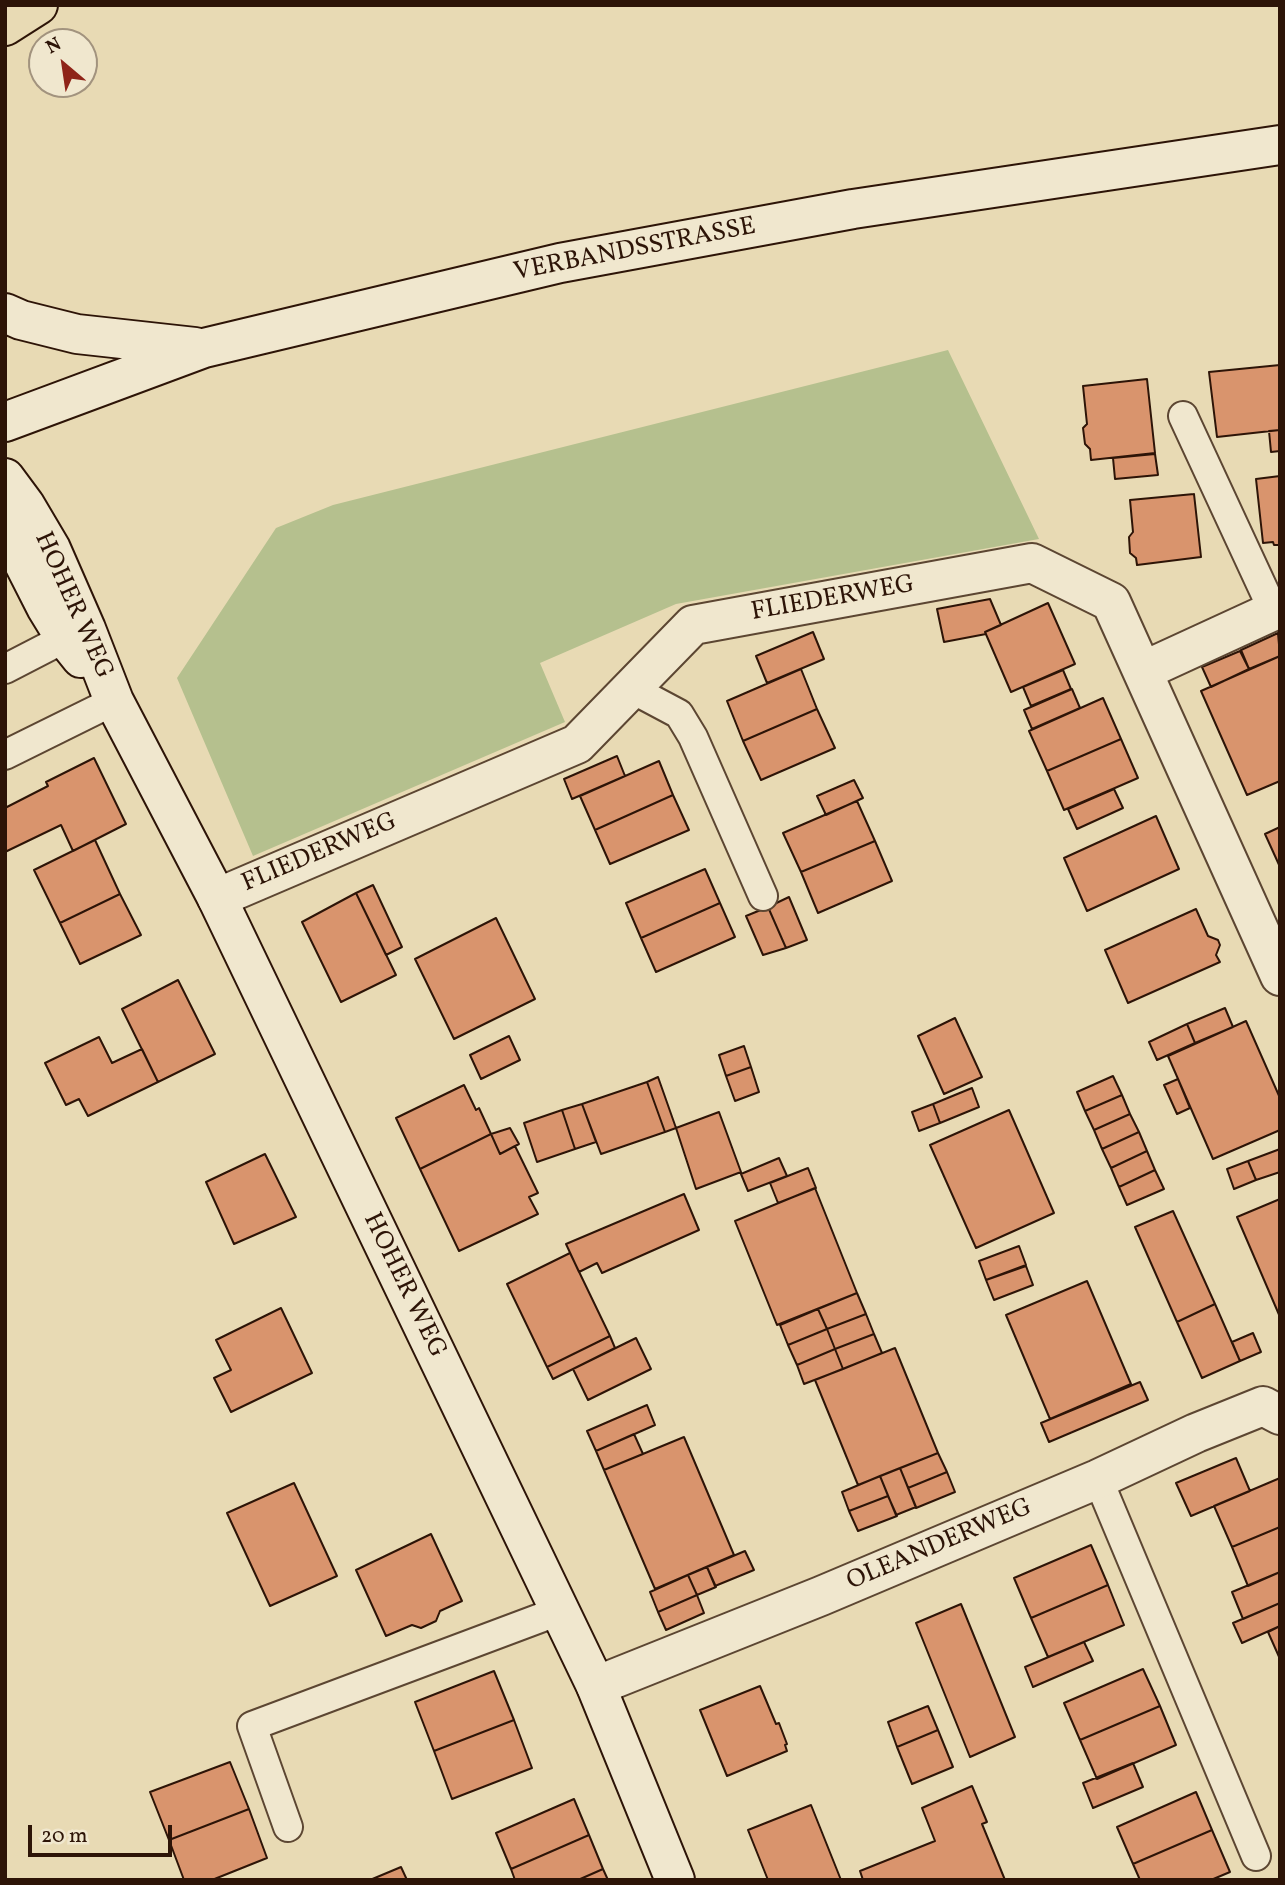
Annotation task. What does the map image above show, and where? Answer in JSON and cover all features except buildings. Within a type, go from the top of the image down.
[{"type":"highway","points":[[5,26],[38,5]]},
{"type":"street","name":"VERBANDSSTRASSE","points":[[5,422],[204,348],[560,263],[853,209],[1280,145]]},
{"type":"street","points":[[5,313],[21,320],[77,334],[204,348]]},
{"type":"street","name":"HOHER WEG","points":[[5,478],[51,549],[114,701],[216,898],[596,1686],[675,1880]]},
{"type":"street","name":"HOHER WEG","points":[[5,520],[46,607],[65,638],[114,701]]},
{"type":"street","name":"FLIEDERWEG","points":[[216,898],[578,744],[693,625],[1032,563],[1111,602],[1280,976]]},
{"type":"street","points":[[1143,671],[1277,609]]},
{"type":"street","name":"OLEANDERWEG","points":[[596,1686],[821,1596],[1263,1406],[1280,1415]]},
{"type":"lane","points":[[1183,416],[1277,609]]},
{"type":"lane","points":[[5,669],[65,638]]},
{"type":"lane","points":[[632,689],[679,714],[686,725],[763,896]]},
{"type":"lane","points":[[5,755],[114,701]]},
{"type":"lane","points":[[1098,1479],[1256,1856]]},
{"type":"lane","points":[[288,1827],[252,1726],[559,1611]]},
{"type":"green space","points":[[948,350],[1039,539],[676,604],[540,663],[565,722],[253,856],[177,678],[276,528],[333,505]]}]
